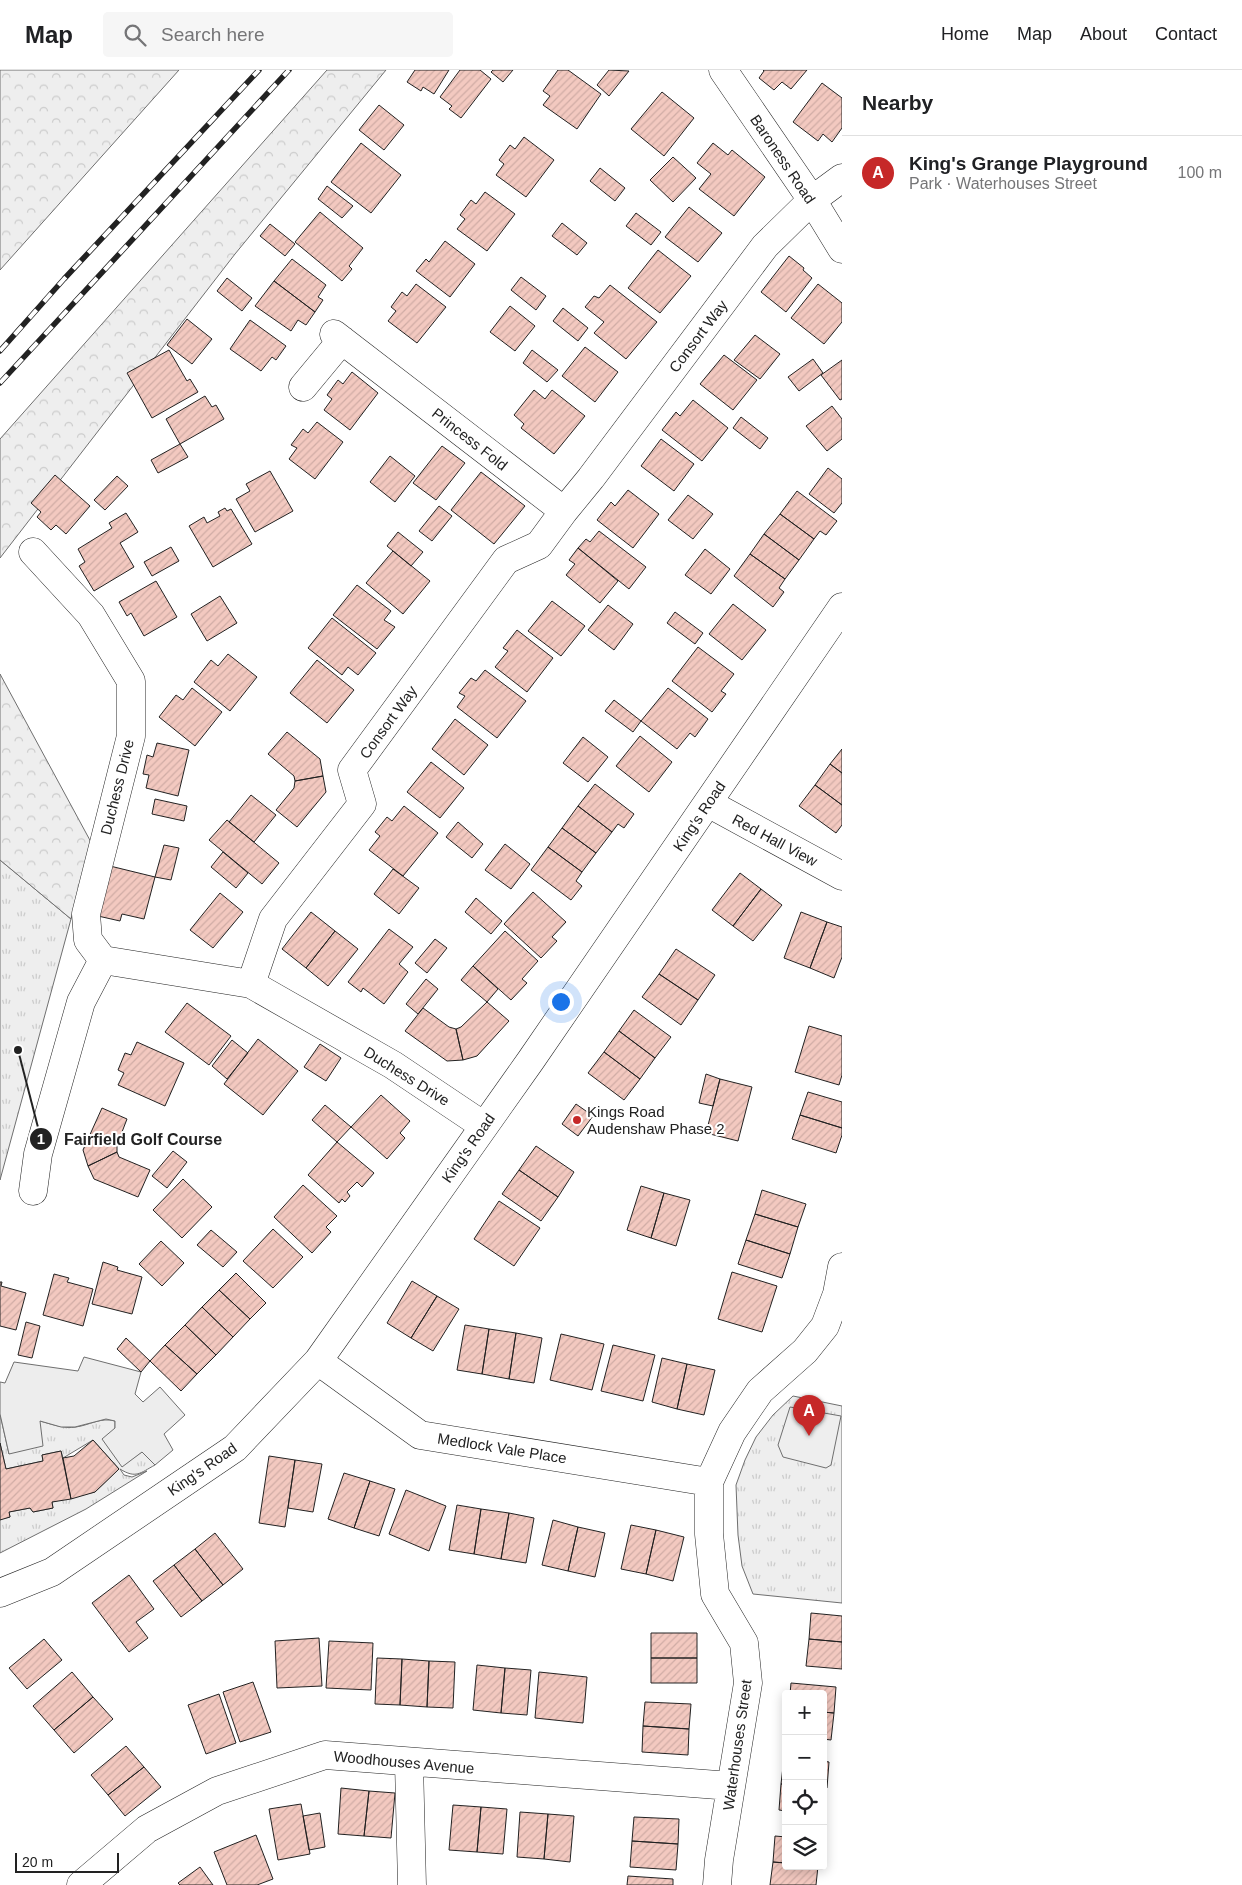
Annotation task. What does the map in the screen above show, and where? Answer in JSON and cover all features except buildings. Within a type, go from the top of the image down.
[{"type":"street","name":"Baroness Road","points":[[723,70],[812,200],[842,249]]},
{"type":"street","name":"Consort Way","points":[[251,984],[273,919],[362,804],[352,770],[506,560],[538,545],[591,478],[765,246],[812,200],[842,178]]},
{"type":"street","name":"Princess Fold","points":[[303,387],[338,337],[564,511]]},
{"type":"street","name":"Duchess Drive","points":[[33,552],[91,615],[130,681],[131,736],[86,914],[88,940],[103,960],[251,984],[393,1065],[484,1126]]},
{"type":"street","name":"King's Road","points":[[0,1593],[52,1572],[235,1448],[318,1361],[708,804],[842,607]]},
{"type":"street","name":"Red Hall View","points":[[708,804],[842,876]]},
{"type":"street","points":[[33,1191],[38,1154],[81,1002],[103,960]]},
{"type":"street","name":"Waterhouses Street","points":[[717,1885],[719,1860],[748,1683],[744,1643],[715,1594],[709,1534],[709,1482],[732,1432],[760,1390],[805,1350],[825,1326],[837,1294],[842,1267]]},
{"type":"street","name":"Medlock Vale Place","points":[[318,1361],[420,1435],[709,1482]]},
{"type":"street","name":"Woodhouses Avenue","points":[[81,1885],[147,1829],[217,1791],[325,1755],[409,1763],[731,1786]]},
{"type":"street","points":[[409,1763],[412,1885]]},
{"type":"green space","points":[[0,70],[179,70],[0,270]]},
{"type":"green space","points":[[327,70],[386,70],[235,254],[0,558],[0,439]]},
{"type":"green space","points":[[0,674],[92,844],[71,919],[0,860]]},
{"type":"green space","points":[[0,860],[71,919],[0,1180]]},
{"type":"green space","points":[[793,1396],[842,1406],[842,1603],[753,1594],[742,1566],[738,1535],[736,1485],[756,1437],[773,1415]]},
{"type":"green space","points":[[790,1407],[841,1416],[831,1465],[826,1468],[783,1457],[778,1445]]},
{"type":"green space","points":[[0,1414],[9,1454],[40,1421],[71,1427],[110,1420],[115,1421],[122,1466],[143,1451],[155,1465],[138,1474],[130,1474],[120,1469],[124,1475],[132,1477],[147,1471],[86,1509],[0,1553],[0,1518],[10,1517],[9,1512],[30,1508],[33,1512],[53,1508],[52,1502],[95,1492],[119,1469],[93,1440],[63,1458],[61,1451],[42,1455],[43,1461],[6,1469],[0,1443]]},
{"type":"shaded area","points":[[84,1357],[141,1372],[135,1394],[143,1402],[160,1387],[185,1415],[164,1434],[173,1450],[155,1465],[142,1452],[122,1467],[102,1439],[115,1428],[115,1421],[106,1419],[75,1427],[61,1427],[40,1421],[43,1446],[9,1454],[0,1414],[0,1382],[5,1383],[14,1362],[78,1371]]},
{"type":"railway","points":[[0,351],[64,279],[259,70]]},
{"type":"railway","points":[[0,383],[289,70]]},
{"type":"place","name":"Fairfield Golf Course","points":[[18,1050]]},
{"type":"place","name":"Kings Road Audenshaw Phase 2","points":[[577,1120]]},
{"type":"place","name":"King's Grange Playground","points":[[809,1436]]}]
